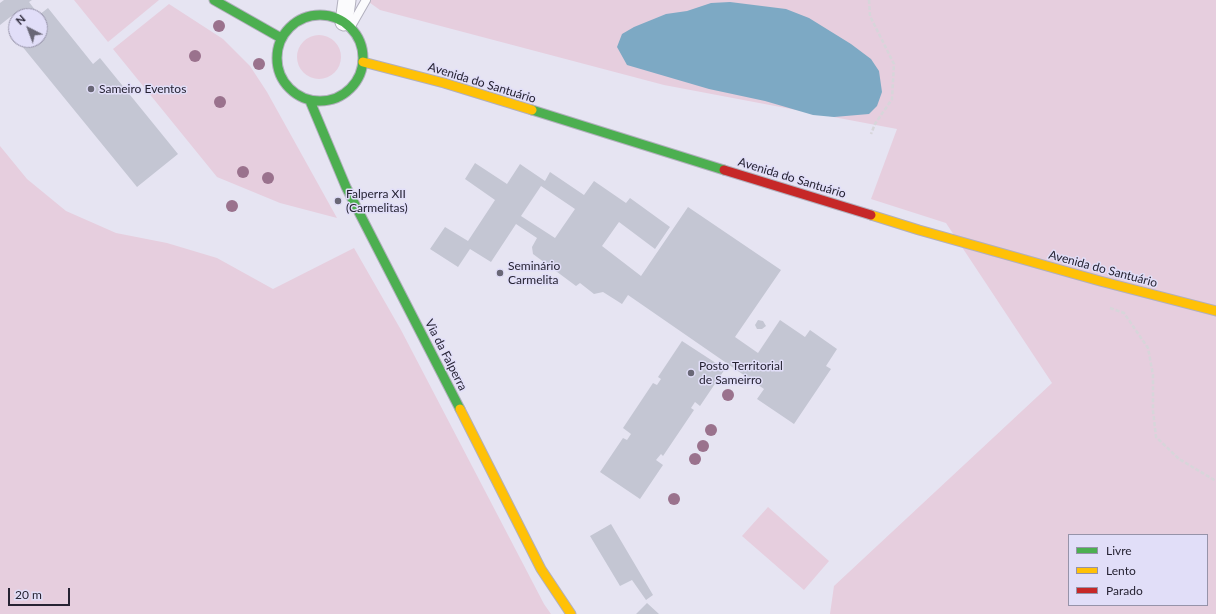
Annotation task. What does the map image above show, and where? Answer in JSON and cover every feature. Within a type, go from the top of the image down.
[{"type":"main road","points":[[214,0],[281,38]]},
{"type":"main road","points":[[321,15],[332,17],[347,25],[356,33],[362,50],[363,62],[360,74],[354,85],[334,100],[322,102],[310,101],[299,97],[283,82],[278,71],[276,60],[281,38],[288,29],[298,21],[309,16],[321,15]]},
{"type":"main road","name":"Avenida do Santuário","points":[[363,62],[444,83],[927,232],[1100,281],[1216,311]]},
{"type":"main road","name":"Via da Falperra","points":[[310,101],[346,187],[541,569],[571,614]]},
{"type":"street","points":[[347,0],[347,25]]},
{"type":"lane","points":[[347,25],[366,0]]},
{"type":"path","points":[[869,0],[870,16],[894,64],[892,99],[875,124],[871,134]]},
{"type":"path","points":[[1110,307],[1124,313],[1148,348],[1153,374],[1156,437],[1179,459],[1216,481]]},
{"type":"shaded area","points":[[74,0],[159,0],[108,42]]},
{"type":"shaded area","points":[[366,0],[1216,0],[1216,614],[830,614],[834,586],[1052,383],[946,223],[871,199],[897,129],[664,85],[380,10]]},
{"type":"shaded area","points":[[169,4],[223,39],[250,66],[267,92],[337,218],[280,203],[217,177],[113,49]]},
{"type":"shaded area","points":[[315,35],[323,35],[335,41],[341,53],[341,61],[335,73],[323,79],[315,79],[303,73],[297,61],[297,53],[303,41]]},
{"type":"shaded area","points":[[0,146],[27,179],[66,211],[116,233],[167,243],[217,258],[273,289],[354,248],[401,330],[544,604],[551,614],[0,614]]},
{"type":"shaded area","points":[[768,507],[829,561],[804,590],[742,536]]},
{"type":"water","points":[[730,2],[786,9],[809,18],[851,44],[871,59],[879,71],[882,92],[877,106],[869,114],[834,117],[813,115],[765,101],[709,89],[627,65],[617,47],[622,34],[634,27],[666,14],[687,11],[711,3]]},
{"type":"building","points":[[4,0],[32,0],[29,2],[34,8],[8,8],[8,19],[0,25],[0,3]]},
{"type":"building","points":[[48,8],[93,64],[100,58],[178,154],[137,187],[24,48],[48,48]]},
{"type":"building","points":[[475,163],[507,184],[520,164],[545,181],[550,172],[584,195],[594,181],[626,203],[630,198],[670,227],[655,249],[619,222],[602,246],[641,276],[688,207],[781,270],[735,337],[758,353],[780,320],[805,337],[810,330],[837,349],[826,366],[831,369],[794,424],[757,399],[764,389],[628,295],[622,304],[603,292],[594,294],[580,283],[576,286],[533,254],[532,247],[537,238],[516,224],[491,262],[470,249],[458,267],[430,249],[445,227],[468,241],[495,200],[465,179]],"holes":[[[541,186],[575,209],[555,238],[521,216]]]},
{"type":"building","points":[[758,320],[763,321],[766,326],[762,329],[757,329],[755,325]]},
{"type":"building","points":[[682,341],[725,369],[700,406],[695,402],[691,408],[694,410],[663,456],[661,454],[656,460],[663,465],[640,499],[600,472],[623,438],[627,440],[631,434],[623,428],[653,383],[657,385],[661,379],[658,377]]},
{"type":"building","points":[[611,524],[653,595],[646,600],[632,580],[620,586],[590,536]]},
{"type":"building","points":[[647,603],[659,614],[636,614]]},
{"type":"traffic: fast","points":[[214,0],[281,38]]},
{"type":"traffic: fast","points":[[320,15],[337,18],[351,27],[360,41],[363,58],[360,75],[351,89],[337,98],[320,101],[303,98],[289,89],[280,75],[277,58],[280,41],[289,27],[303,18],[320,15]]},
{"type":"traffic: fast","points":[[310,101],[346,187],[460,409]]},
{"type":"traffic: fast","points":[[532,110],[724,170]]},
{"type":"traffic: slow","points":[[363,62],[444,83],[532,110]]},
{"type":"traffic: slow","points":[[871,215],[1100,281],[1216,311]]},
{"type":"traffic: slow","points":[[460,409],[541,569],[571,614]]},
{"type":"traffic: jam","points":[[724,170],[871,215]]},
{"type":"place","name":"Sameiro Eventos","points":[[91,89]]},
{"type":"place","name":"Falperra XII (Carmelitas)","points":[[338,201]]},
{"type":"place","name":"Seminário Carmelita","points":[[500,273]]},
{"type":"place","name":"Posto Territorial de Sameirro","points":[[691,373]]}]
